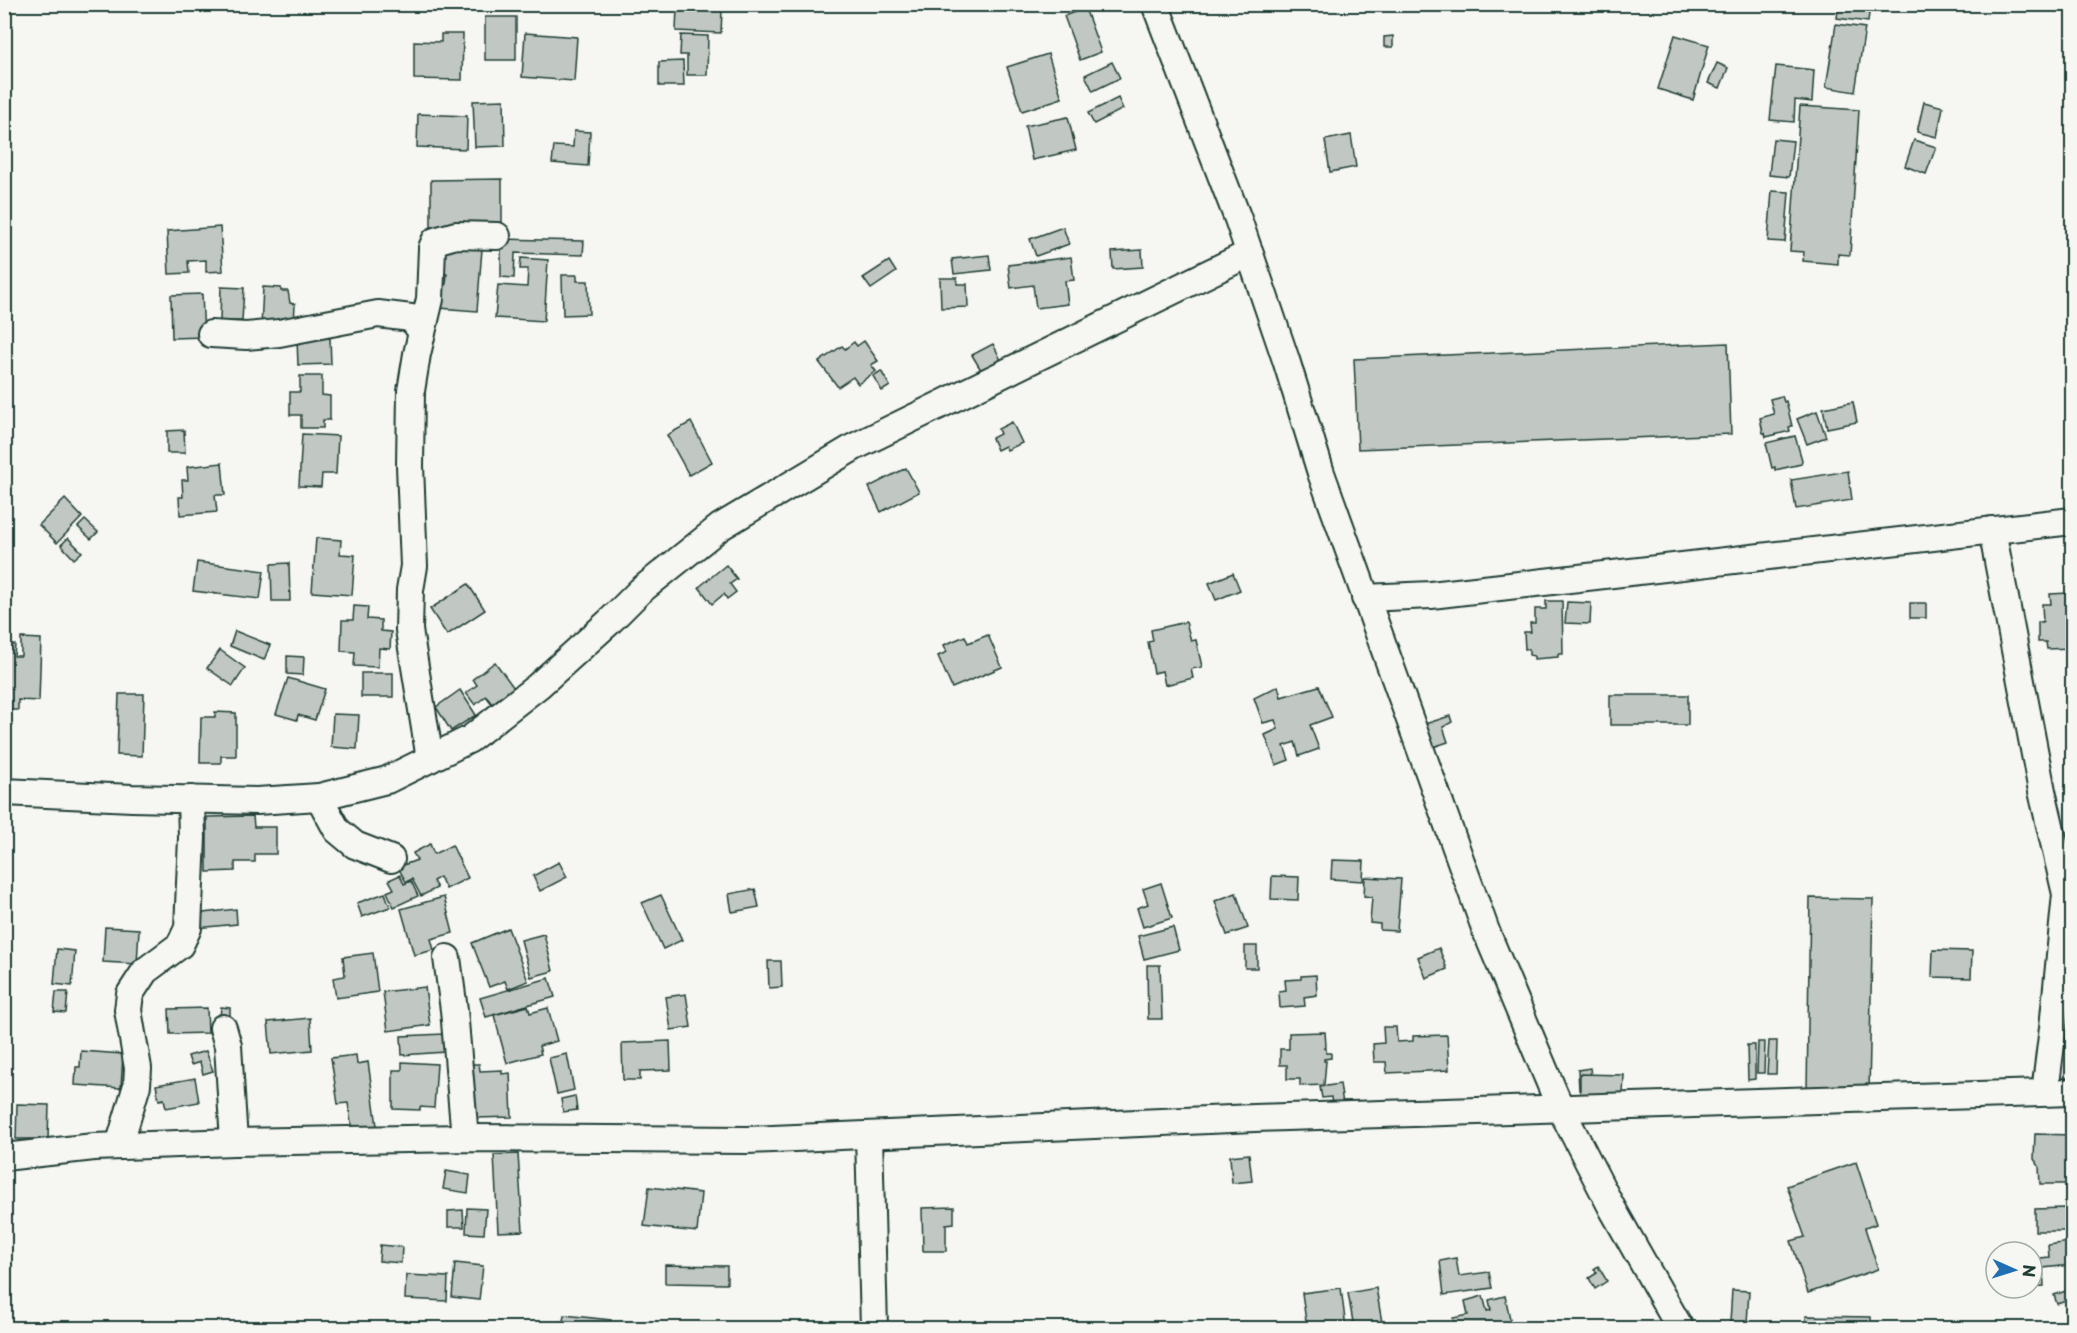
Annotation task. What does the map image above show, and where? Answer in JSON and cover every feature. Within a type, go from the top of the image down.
[{"type":"street","points":[[1155,4],[1250,253],[1321,473],[1486,931],[1560,1107],[1612,1208],[1680,1329]]},
{"type":"street","points":[[430,759],[409,630],[410,590],[414,566],[410,466],[411,391],[430,299],[432,248],[435,241],[456,235],[497,236]]},
{"type":"street","points":[[4,792],[257,801],[319,797],[387,780],[470,739],[538,686],[640,591],[720,527],[854,447],[1250,253]]},
{"type":"street","points":[[211,334],[246,336],[279,333],[378,314],[411,318],[422,332]]},
{"type":"street","points":[[1365,598],[1431,595],[2073,521]]},
{"type":"street","points":[[1992,530],[2042,791],[2069,894],[2045,1092]]},
{"type":"street","points":[[319,797],[337,830],[355,846],[391,859]]},
{"type":"street","points":[[119,1146],[137,1085],[138,1068],[128,1010],[130,994],[145,971],[180,945],[188,928],[191,799]]},
{"type":"street","points":[[447,958],[456,1020],[465,1138]]},
{"type":"street","points":[[223,1028],[228,1046],[234,1142]]},
{"type":"street","points":[[4,1157],[119,1146],[234,1142],[465,1138],[747,1140],[1254,1118],[2073,1092]]},
{"type":"street","points":[[869,1135],[874,1329]]},
{"type":"building","points":[[1839,4],[1870,4],[1868,22],[1837,18]]},
{"type":"building","points":[[677,7],[722,10],[721,33],[676,31]]},
{"type":"building","points":[[1085,8],[1101,52],[1080,60],[1064,16]]},
{"type":"building","points":[[485,17],[516,17],[516,60],[485,60]]},
{"type":"building","points":[[1836,24],[1865,28],[1855,92],[1826,87]]},
{"type":"building","points":[[525,33],[577,37],[574,81],[522,77]]},
{"type":"building","points":[[441,34],[463,34],[462,80],[414,79],[414,41],[441,42]]},
{"type":"building","points":[[681,35],[708,36],[707,75],[687,75],[687,55],[680,55]]},
{"type":"building","points":[[1675,35],[1709,45],[1693,100],[1658,89]]},
{"type":"building","points":[[1393,36],[1393,47],[1384,47],[1384,37]]},
{"type":"building","points":[[1048,54],[1062,98],[1022,111],[1007,67]]},
{"type":"building","points":[[683,61],[684,86],[659,86],[659,62]]},
{"type":"building","points":[[1112,62],[1120,78],[1093,91],[1085,75]]},
{"type":"building","points":[[1717,63],[1728,68],[1720,88],[1708,83]]},
{"type":"building","points":[[1776,66],[1814,70],[1812,102],[1795,100],[1794,122],[1770,120]]},
{"type":"building","points":[[1118,98],[1123,109],[1094,124],[1088,113]]},
{"type":"building","points":[[504,100],[505,146],[475,147],[473,101]]},
{"type":"building","points":[[1924,102],[1943,107],[1937,137],[1917,132]]},
{"type":"building","points":[[1800,106],[1859,110],[1850,255],[1838,254],[1838,264],[1803,261],[1804,252],[1790,251]]},
{"type":"building","points":[[418,114],[467,116],[466,149],[417,147]]},
{"type":"building","points":[[1068,117],[1076,150],[1032,160],[1025,126]]},
{"type":"building","points":[[574,131],[590,132],[588,166],[552,163],[554,146],[573,147]]},
{"type":"building","points":[[1351,135],[1356,167],[1330,172],[1325,140]]},
{"type":"building","points":[[1773,139],[1793,141],[1789,177],[1769,175]]},
{"type":"building","points":[[1914,140],[1936,147],[1926,174],[1905,166]]},
{"type":"building","points":[[502,179],[502,229],[431,230],[431,180]]},
{"type":"building","points":[[1772,191],[1789,192],[1785,242],[1768,241]]},
{"type":"building","points":[[220,227],[223,271],[206,272],[206,260],[188,261],[189,273],[169,274],[167,231]]},
{"type":"building","points":[[1063,227],[1069,244],[1036,256],[1030,239]]},
{"type":"building","points":[[501,239],[584,241],[583,255],[515,253],[514,278],[501,277]]},
{"type":"building","points":[[445,246],[482,249],[477,311],[439,308],[441,284],[446,284],[447,274],[442,273]]},
{"type":"building","points":[[1142,250],[1143,267],[1113,269],[1112,252]]},
{"type":"building","points":[[989,255],[991,270],[954,274],[952,259]]},
{"type":"building","points":[[1071,257],[1074,280],[1065,281],[1068,304],[1036,308],[1033,285],[1011,288],[1008,265]]},
{"type":"building","points":[[521,258],[548,260],[544,321],[495,318],[498,285],[527,287],[528,269],[520,269]]},
{"type":"building","points":[[889,261],[896,272],[871,289],[863,278]]},
{"type":"building","points":[[562,275],[577,275],[577,281],[588,281],[589,314],[563,315]]},
{"type":"building","points":[[940,278],[957,278],[957,284],[967,284],[968,307],[941,308]]},
{"type":"building","points":[[221,287],[244,288],[242,321],[220,321]]},
{"type":"building","points":[[263,287],[281,288],[281,291],[288,291],[290,303],[295,304],[294,323],[261,328]]},
{"type":"building","points":[[202,294],[204,337],[172,338],[171,295]]},
{"type":"building","points":[[330,338],[331,364],[298,365],[297,339]]},
{"type":"building","points":[[864,341],[878,361],[871,365],[876,371],[858,384],[853,377],[838,387],[819,362],[842,346],[845,349],[854,342],[857,346]]},
{"type":"building","points":[[1728,343],[1731,434],[1358,449],[1354,359]]},
{"type":"building","points":[[993,344],[1001,360],[981,370],[972,355]]},
{"type":"building","points":[[881,371],[890,386],[882,391],[873,376]]},
{"type":"building","points":[[300,376],[322,376],[322,395],[330,396],[330,420],[323,420],[323,428],[301,428],[301,415],[290,415],[290,392],[300,392]]},
{"type":"building","points":[[1782,396],[1784,402],[1786,401],[1792,426],[1789,427],[1790,431],[1766,437],[1760,418],[1774,414],[1770,399]]},
{"type":"building","points":[[1853,402],[1857,422],[1827,428],[1823,408]]},
{"type":"building","points":[[1817,411],[1826,437],[1807,444],[1797,419]]},
{"type":"building","points":[[691,422],[712,462],[689,475],[667,435]]},
{"type":"building","points":[[1012,422],[1022,443],[1007,450],[1005,446],[997,450],[992,438],[1000,434],[998,429]]},
{"type":"building","points":[[184,430],[185,453],[167,453],[167,431]]},
{"type":"building","points":[[302,434],[338,436],[336,474],[322,474],[321,487],[299,486]]},
{"type":"building","points":[[1795,436],[1802,460],[1801,464],[1775,470],[1775,467],[1772,468],[1766,443]]},
{"type":"building","points":[[222,463],[225,495],[215,495],[217,512],[180,515],[179,497],[183,497],[182,480],[188,480],[187,467]]},
{"type":"building","points":[[906,468],[919,492],[881,512],[869,487]]},
{"type":"building","points":[[1848,471],[1852,500],[1796,509],[1791,480]]},
{"type":"building","points":[[65,499],[82,517],[57,543],[39,525]]},
{"type":"building","points":[[85,520],[98,532],[91,539],[78,527]]},
{"type":"building","points":[[68,538],[82,552],[74,559],[61,545]]},
{"type":"building","points":[[316,538],[341,540],[340,554],[355,555],[352,595],[312,592]]},
{"type":"building","points":[[197,562],[264,571],[260,599],[193,591]]},
{"type":"building","points":[[289,563],[290,601],[272,601],[271,564]]},
{"type":"building","points":[[726,565],[737,579],[730,584],[736,592],[727,599],[724,594],[712,604],[699,587]]},
{"type":"building","points":[[1233,573],[1240,590],[1216,600],[1209,583]]},
{"type":"building","points":[[468,584],[485,610],[447,635],[430,609]]},
{"type":"building","points":[[2069,593],[2072,648],[2047,649],[2046,642],[2038,642],[2038,622],[2043,622],[2042,604],[2051,604],[2050,594]]},
{"type":"building","points":[[1546,601],[1562,601],[1563,654],[1558,654],[1558,657],[1534,659],[1534,656],[1529,655],[1529,649],[1525,649],[1524,632],[1531,632],[1530,623],[1535,623],[1535,609],[1546,609]]},
{"type":"building","points":[[1567,602],[1591,603],[1590,624],[1565,623]]},
{"type":"building","points":[[1910,603],[1926,603],[1926,618],[1910,618]]},
{"type":"building","points":[[354,606],[368,607],[367,619],[381,620],[381,631],[391,632],[390,649],[379,648],[378,667],[354,666],[355,652],[341,651],[342,620],[353,620]]},
{"type":"building","points":[[1186,622],[1191,641],[1196,640],[1202,667],[1191,669],[1193,678],[1165,685],[1162,671],[1154,673],[1148,642],[1153,641],[1151,630]]},
{"type":"building","points":[[235,631],[270,645],[264,660],[230,646]]},
{"type":"building","points":[[988,635],[1002,667],[952,688],[938,656],[947,652],[944,645],[965,636],[968,643]]},
{"type":"building","points":[[21,638],[41,639],[39,701],[18,700],[18,710],[4,710],[4,645],[15,645],[14,656],[21,656]]},
{"type":"building","points":[[220,650],[245,668],[233,686],[207,668]]},
{"type":"building","points":[[287,656],[304,657],[303,675],[287,674]]},
{"type":"building","points":[[495,662],[514,688],[492,704],[486,696],[475,705],[466,693],[477,685],[473,679]]},
{"type":"building","points":[[361,673],[393,673],[393,697],[361,697]]},
{"type":"building","points":[[288,678],[325,689],[315,720],[298,715],[297,720],[276,714]]},
{"type":"building","points":[[1278,686],[1281,697],[1319,686],[1332,717],[1310,725],[1319,749],[1299,756],[1295,742],[1284,746],[1289,760],[1276,765],[1265,735],[1278,729],[1275,720],[1263,723],[1254,698]]},
{"type":"building","points":[[460,690],[476,715],[451,731],[436,707]]},
{"type":"building","points":[[119,694],[144,694],[142,756],[117,755]]},
{"type":"building","points":[[1610,695],[1688,695],[1688,725],[1610,725]]},
{"type":"building","points":[[215,712],[236,713],[236,756],[221,756],[221,763],[200,763],[201,717],[215,717]]},
{"type":"building","points":[[333,714],[359,715],[357,749],[331,747]]},
{"type":"building","points":[[1450,716],[1452,722],[1443,727],[1448,742],[1433,747],[1425,724]]},
{"type":"building","points":[[253,816],[254,827],[276,827],[276,854],[255,854],[255,862],[235,862],[235,871],[207,872],[207,817]]},
{"type":"building","points":[[430,844],[434,854],[452,845],[468,878],[446,889],[440,877],[433,881],[437,888],[421,896],[412,879],[406,882],[398,867],[417,860],[413,853]]},
{"type":"building","points":[[1332,860],[1364,861],[1363,881],[1331,879]]},
{"type":"building","points":[[559,862],[567,877],[540,891],[533,876]]},
{"type":"building","points":[[400,875],[404,884],[411,881],[418,896],[394,907],[387,892],[394,889],[389,880]]},
{"type":"building","points":[[1272,876],[1299,877],[1298,900],[1271,899]]},
{"type":"building","points":[[1365,877],[1401,879],[1397,931],[1380,930],[1380,924],[1370,923],[1372,897],[1364,896]]},
{"type":"building","points":[[1161,883],[1172,918],[1143,927],[1137,908],[1148,904],[1143,889]]},
{"type":"building","points":[[755,889],[759,907],[732,912],[729,894]]},
{"type":"building","points":[[385,893],[390,907],[362,917],[357,903]]},
{"type":"building","points":[[1236,893],[1248,928],[1227,935],[1215,901]]},
{"type":"building","points":[[661,895],[682,940],[663,949],[642,903]]},
{"type":"building","points":[[444,897],[453,933],[431,939],[434,950],[414,955],[401,909]]},
{"type":"building","points":[[1810,898],[1873,899],[1869,1092],[1807,1091]]},
{"type":"building","points":[[236,909],[237,924],[197,928],[195,914]]},
{"type":"building","points":[[105,927],[139,929],[137,964],[103,962]]},
{"type":"building","points":[[1173,927],[1179,950],[1144,959],[1138,936]]},
{"type":"building","points":[[508,928],[528,981],[508,989],[505,981],[489,987],[472,943]]},
{"type":"building","points":[[544,934],[553,971],[531,977],[521,940]]},
{"type":"building","points":[[1245,946],[1257,946],[1257,968],[1245,968]]},
{"type":"building","points":[[1439,948],[1447,969],[1426,978],[1418,957]]},
{"type":"building","points":[[57,949],[75,951],[72,986],[54,984]]},
{"type":"building","points":[[1933,950],[1972,951],[1971,978],[1932,977]]},
{"type":"building","points":[[373,953],[378,992],[336,998],[333,978],[345,976],[343,957]]},
{"type":"building","points":[[768,961],[781,961],[782,987],[769,988]]},
{"type":"building","points":[[1147,965],[1160,965],[1162,1019],[1148,1019]]},
{"type":"building","points":[[1316,975],[1317,995],[1304,997],[1305,1006],[1280,1008],[1279,991],[1286,990],[1285,980]]},
{"type":"building","points":[[549,978],[555,997],[486,1017],[480,998]]},
{"type":"building","points":[[425,987],[430,1025],[388,1031],[383,992]]},
{"type":"building","points":[[56,992],[68,992],[66,1013],[54,1012]]},
{"type":"building","points":[[686,994],[691,1027],[671,1030],[666,997]]},
{"type":"building","points":[[528,1006],[530,1013],[548,1008],[557,1041],[539,1046],[541,1054],[507,1063],[494,1015]]},
{"type":"building","points":[[221,1007],[230,1008],[230,1018],[220,1018]]},
{"type":"building","points":[[207,1008],[208,1033],[170,1034],[169,1009]]},
{"type":"building","points":[[310,1018],[312,1050],[271,1054],[268,1022]]},
{"type":"building","points":[[1383,1027],[1396,1027],[1397,1042],[1413,1041],[1413,1036],[1447,1035],[1449,1070],[1387,1073],[1386,1062],[1374,1062],[1373,1044],[1384,1043]]},
{"type":"building","points":[[1325,1032],[1326,1046],[1324,1048],[1326,1048],[1326,1053],[1331,1053],[1331,1058],[1324,1059],[1326,1061],[1324,1085],[1300,1086],[1300,1079],[1287,1079],[1287,1065],[1280,1065],[1280,1049],[1289,1049],[1289,1033]]},
{"type":"building","points":[[444,1034],[445,1052],[402,1055],[401,1036]]},
{"type":"building","points":[[670,1041],[671,1070],[640,1071],[640,1080],[623,1080],[622,1043]]},
{"type":"building","points":[[1769,1041],[1777,1041],[1776,1074],[1767,1074]]},
{"type":"building","points":[[1758,1042],[1765,1042],[1764,1073],[1757,1073]]},
{"type":"building","points":[[1747,1045],[1755,1045],[1755,1079],[1748,1080]]},
{"type":"building","points":[[81,1051],[123,1054],[121,1088],[75,1085],[76,1067],[80,1067]]},
{"type":"building","points":[[206,1051],[213,1071],[203,1074],[200,1062],[191,1065],[188,1056]]},
{"type":"building","points":[[567,1054],[574,1090],[557,1094],[549,1058]]},
{"type":"building","points":[[356,1055],[357,1064],[368,1062],[377,1126],[352,1130],[348,1103],[338,1104],[331,1058]]},
{"type":"building","points":[[402,1062],[437,1064],[434,1108],[393,1109],[393,1070],[402,1070]]},
{"type":"building","points":[[463,1064],[479,1064],[480,1071],[502,1070],[502,1074],[510,1073],[512,1117],[476,1118],[476,1112],[465,1113]]},
{"type":"building","points":[[1590,1068],[1593,1089],[1579,1090],[1578,1070]]},
{"type":"building","points":[[1580,1074],[1624,1075],[1623,1094],[1580,1094]]},
{"type":"building","points":[[195,1078],[199,1102],[166,1108],[164,1099],[159,1100],[156,1085]]},
{"type":"building","points":[[1340,1084],[1343,1104],[1332,1105],[1331,1097],[1322,1098],[1320,1087]]},
{"type":"building","points":[[575,1096],[577,1110],[563,1112],[561,1099]]},
{"type":"building","points":[[17,1104],[49,1105],[48,1139],[16,1139]]},
{"type":"building","points":[[2035,1134],[2072,1135],[2072,1173],[2066,1174],[2066,1184],[2040,1184],[2039,1166],[2034,1159]]},
{"type":"building","points":[[518,1154],[523,1231],[498,1232],[494,1155]]},
{"type":"building","points":[[1249,1154],[1252,1181],[1232,1183],[1230,1156]]},
{"type":"building","points":[[1856,1162],[1876,1224],[1865,1228],[1878,1269],[1808,1293],[1791,1241],[1805,1237],[1787,1186]]},
{"type":"building","points":[[446,1171],[470,1175],[468,1193],[443,1189]]},
{"type":"building","points":[[649,1187],[701,1193],[697,1232],[644,1226]]},
{"type":"building","points":[[954,1207],[954,1223],[946,1224],[946,1251],[923,1251],[922,1208]]},
{"type":"building","points":[[467,1208],[486,1209],[484,1234],[466,1233]]},
{"type":"building","points":[[2065,1208],[2065,1231],[2035,1231],[2035,1209]]},
{"type":"building","points":[[463,1210],[464,1227],[448,1227],[448,1211]]},
{"type":"building","points":[[2069,1242],[2071,1265],[2044,1268],[2044,1258],[2049,1257],[2048,1245]]},
{"type":"building","points":[[380,1245],[402,1247],[401,1263],[379,1261]]},
{"type":"building","points":[[1456,1258],[1459,1276],[1489,1272],[1492,1288],[1444,1295],[1440,1261]]},
{"type":"building","points":[[455,1263],[483,1266],[479,1300],[452,1297]]},
{"type":"building","points":[[665,1265],[727,1266],[727,1284],[665,1283]]},
{"type":"building","points":[[1598,1266],[1607,1281],[1595,1289],[1589,1278],[1597,1273],[1594,1269]]},
{"type":"building","points":[[406,1275],[448,1277],[447,1301],[405,1299]]},
{"type":"building","points":[[1341,1288],[1346,1328],[1307,1328],[1302,1293]]},
{"type":"building","points":[[1376,1288],[1383,1328],[1354,1328],[1348,1293]]},
{"type":"building","points":[[2072,1289],[2072,1299],[2057,1304],[2054,1295]]},
{"type":"building","points":[[1732,1290],[1749,1291],[1747,1323],[1730,1322]]},
{"type":"building","points":[[1483,1296],[1487,1311],[1491,1310],[1489,1300],[1505,1296],[1512,1328],[1455,1328],[1453,1318],[1468,1315],[1465,1301]]},
{"type":"building","points":[[564,1315],[611,1320],[610,1328],[562,1328]]},
{"type":"building","points":[[1806,1316],[1871,1317],[1871,1326],[1903,1328],[1806,1328]]}]
